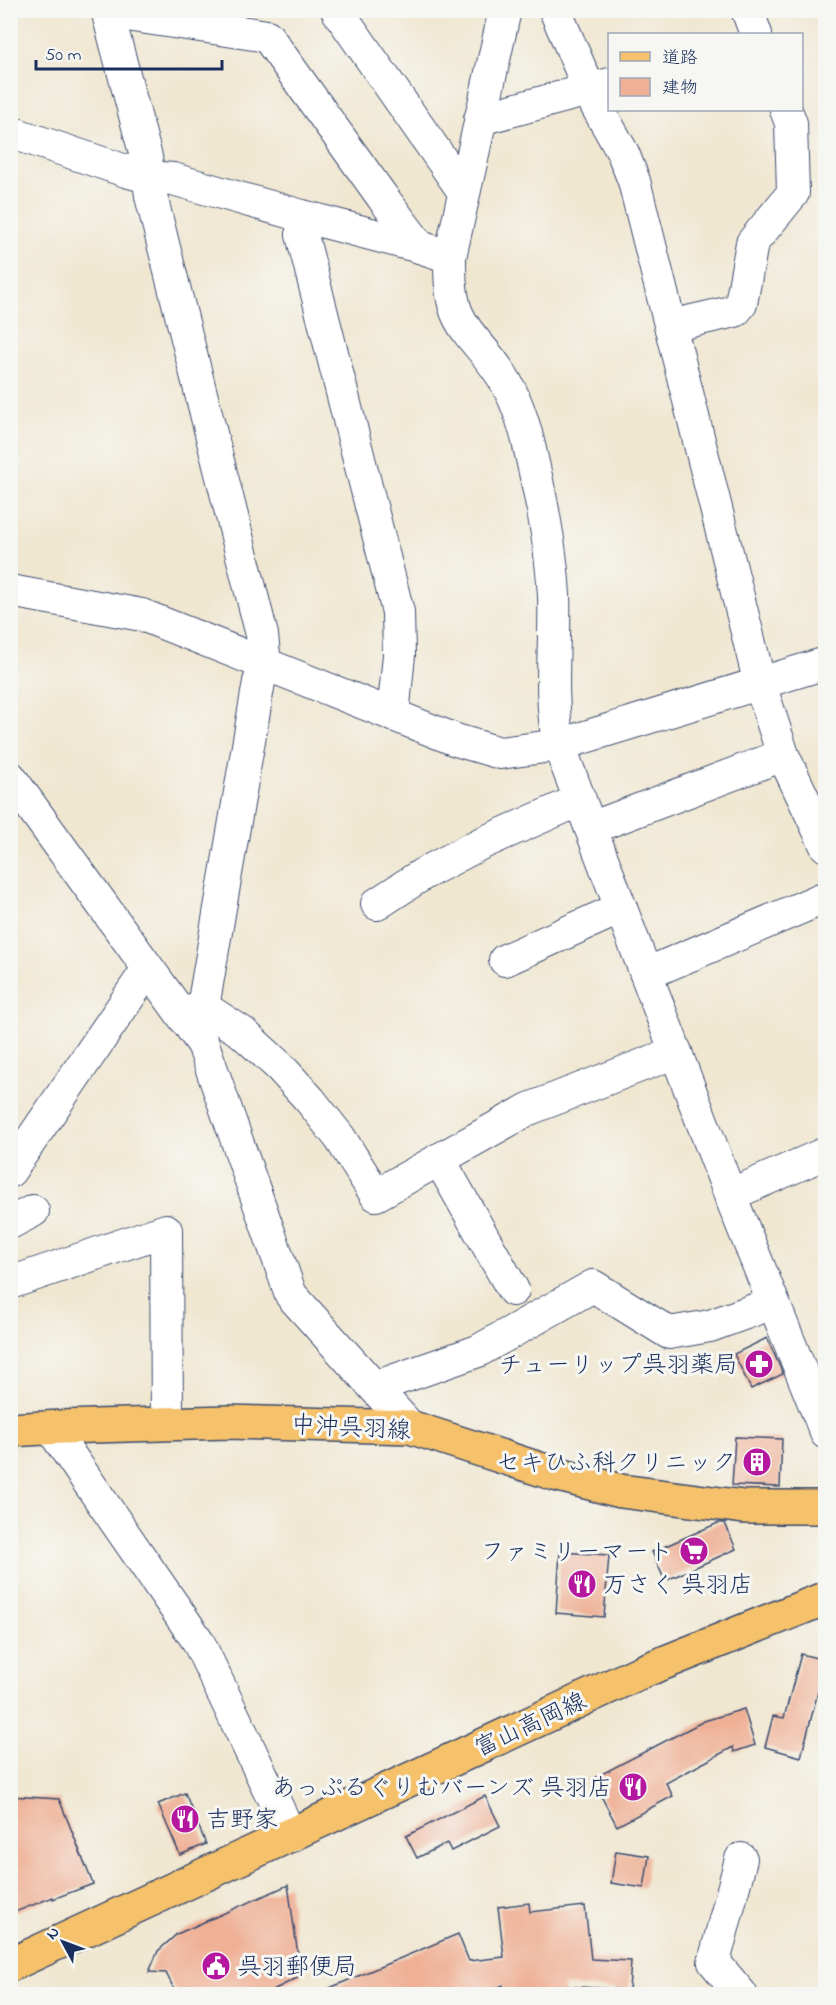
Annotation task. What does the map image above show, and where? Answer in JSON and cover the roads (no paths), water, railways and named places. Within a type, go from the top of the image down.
[{"type":"main road","name":"中沖呉羽線","points":[[10,1430],[228,1422],[410,1427],[555,1473],[621,1491],[744,1507],[825,1507]]},
{"type":"main road","name":"富山高岡線","points":[[10,1965],[641,1672],[825,1598]]},
{"type":"street","points":[[107,10],[146,157],[148,177],[262,635],[265,665],[259,682],[191,1010],[291,1295],[410,1427]]},
{"type":"street","points":[[114,10],[133,16],[267,36],[420,247]]},
{"type":"street","points":[[337,10],[464,192]]},
{"type":"street","points":[[505,10],[450,256],[450,284],[457,312],[513,395],[526,435],[546,527],[554,595],[552,681],[554,722],[559,745],[730,1195],[773,1303],[818,1396],[825,1433]]},
{"type":"street","points":[[555,10],[600,87],[596,105],[623,153],[634,181],[760,684],[783,755],[822,827]]},
{"type":"street","points":[[747,10],[756,33]]},
{"type":"street","points":[[480,119],[600,87]]},
{"type":"street","points":[[670,326],[735,311],[741,304],[752,243],[793,193],[791,123],[786,111]]},
{"type":"street","points":[[10,132],[126,171],[148,177],[173,179],[450,256]]},
{"type":"street","points":[[302,216],[302,235],[398,612],[399,655],[393,715]]},
{"type":"street","points":[[10,591],[142,615],[456,740],[500,753],[559,745],[825,663]]},
{"type":"street","points":[[377,904],[423,874],[480,844],[783,755]]},
{"type":"street","points":[[10,777],[148,969],[191,1010],[243,1033],[280,1067],[340,1138],[376,1195],[529,1109],[676,1052]]},
{"type":"street","points":[[646,974],[825,897]]},
{"type":"street","points":[[505,960],[621,908]]},
{"type":"street","points":[[12,1169],[148,969]]},
{"type":"street","points":[[730,1195],[825,1153]]},
{"type":"street","points":[[439,1159],[513,1290]]},
{"type":"street","points":[[10,1283],[166,1230],[167,1424]]},
{"type":"street","points":[[375,1387],[478,1351],[593,1286],[669,1333],[710,1326],[773,1303]]},
{"type":"street","points":[[51,1428],[198,1641],[291,1836]]},
{"type":"street","points":[[741,1859],[714,1962],[741,1995]]},
{"type":"place","name":"チューリップ呉羽薬局","points":[[759,1364]]},
{"type":"place","name":"セキひふ科クリニック","points":[[757,1462]]},
{"type":"place","name":"ファミリーマート","points":[[694,1551]]},
{"type":"place","name":"万さく 呉羽店","points":[[582,1584]]},
{"type":"place","name":"あっぷるぐりむバーンズ 呉羽店","points":[[633,1787]]},
{"type":"place","name":"吉野家","points":[[185,1819]]},
{"type":"place","name":"呉羽郵便局","points":[[216,1966]]}]
